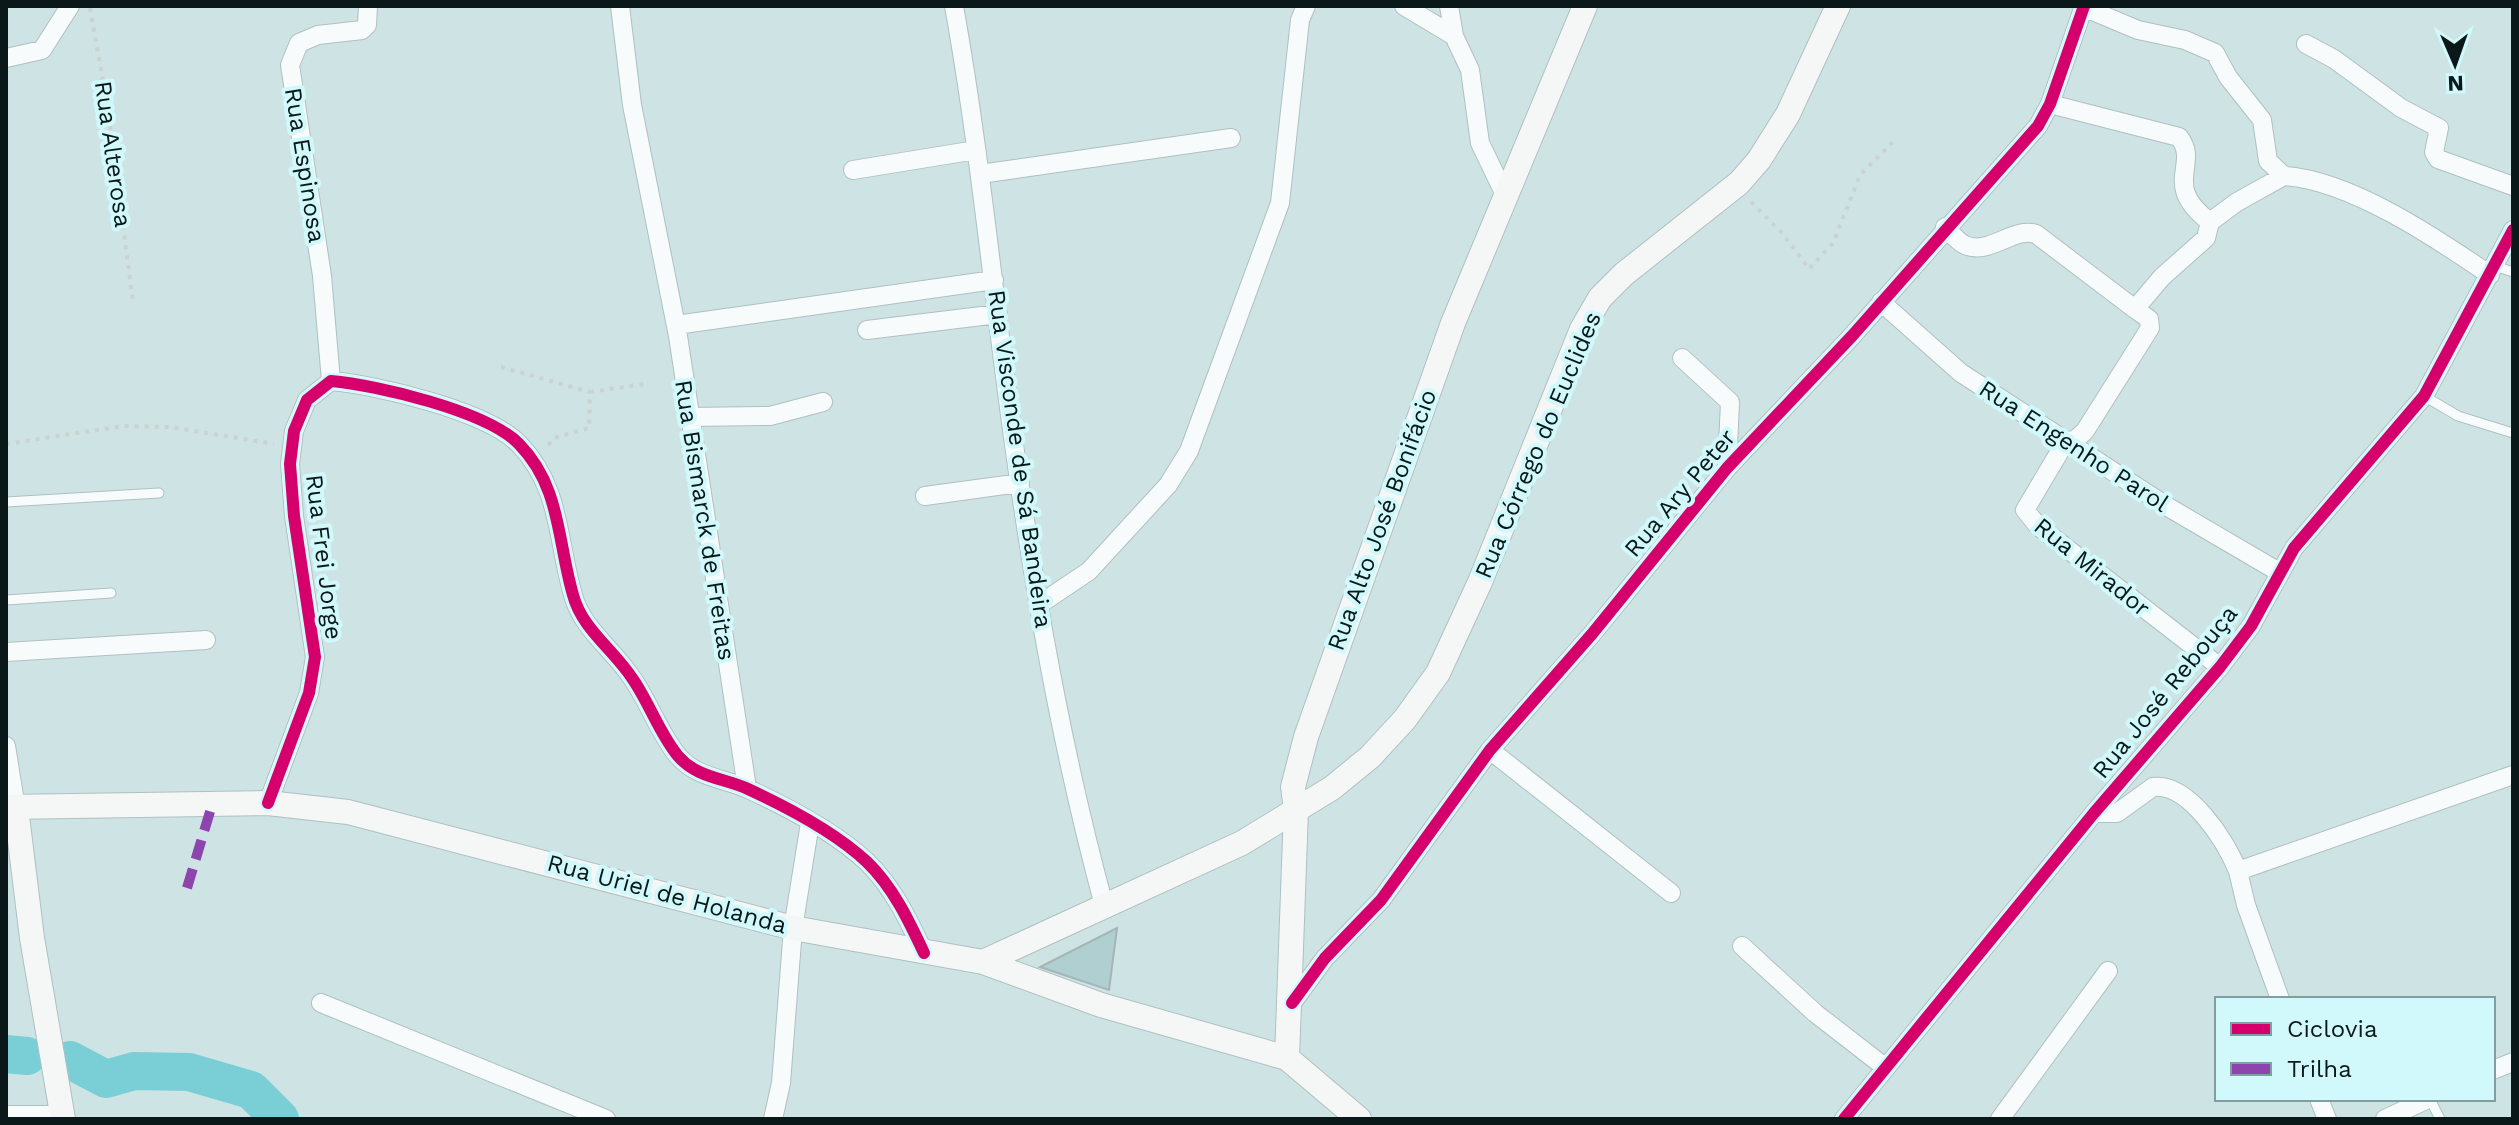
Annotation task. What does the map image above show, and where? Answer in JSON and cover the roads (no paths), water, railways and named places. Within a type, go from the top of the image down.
[{"type":"main road","name":"Rua Alto José Bonifácio","points":[[1287,1058],[1292,1003],[1296,810],[1293,787],[1317,704],[1453,323],[1585,6]]},
{"type":"main road","name":"Rua Córrego do Euclides","points":[[1296,810],[1370,757],[1405,719],[1438,673],[1480,582],[1582,329],[1600,298],[1624,274],[1735,187],[1759,160],[1788,114],[1838,6]]},
{"type":"main road","name":"Rua Uriel de Holanda","points":[[11,808],[268,803],[312,806],[431,831],[793,928],[983,962],[1101,1005],[1287,1058]]},
{"type":"main road","points":[[11,808],[63,1117]]},
{"type":"main road","points":[[983,962],[1105,909],[1242,843],[1296,810]]},
{"type":"main road","points":[[1287,1058],[1359,1119]]},
{"type":"street","points":[[6,58],[42,50],[70,6]]},
{"type":"street","name":"Rua Espinosa","points":[[331,381],[322,276],[290,65],[293,51],[299,43],[318,35],[362,30],[367,25],[368,6]]},
{"type":"street","name":"Rua Bismarck de Freitas","points":[[620,6],[632,105],[676,325],[747,788]]},
{"type":"street","name":"Rua Visconde de Sá Bandeira","points":[[954,6],[980,174],[1020,483],[1040,604],[1083,829],[1105,909]]},
{"type":"street","points":[[1040,604],[1089,571],[1168,485],[1189,451],[1280,203],[1300,20],[1306,6]]},
{"type":"street","points":[[1404,6],[1454,36]]},
{"type":"street","points":[[1449,6],[1454,36],[1470,70],[1480,143],[1506,197]]},
{"type":"street","points":[[2083,6],[2138,30],[2206,47],[2215,53],[2233,83],[2262,120],[2268,161],[2284,176],[2327,186],[2389,213],[2499,271]]},
{"type":"street","name":"Rua Ary Peter","points":[[1292,1003],[1325,958],[1381,900],[1490,750],[1592,634],[1727,468],[2038,126],[2050,104],[2083,6]]},
{"type":"street","points":[[2306,44],[2334,59],[2401,108],[2439,128],[2434,152],[2438,159],[2513,186]]},
{"type":"street","points":[[2050,104],[2179,137],[2186,156],[2182,182],[2185,196],[2210,222]]},
{"type":"street","points":[[980,174],[1231,138]]},
{"type":"street","points":[[853,170],[976,150]]},
{"type":"street","points":[[1945,227],[1970,246],[1988,246],[2024,232],[2036,234],[2135,309],[2162,277],[2206,238],[2210,222],[2237,202],[2284,176]]},
{"type":"street","name":"Rua José Rebouça","points":[[1844,1119],[2251,626],[2294,548],[2424,396],[2499,271],[2513,230]]},
{"type":"street","points":[[676,325],[994,280]]},
{"type":"street","name":"Rua Engenho Parol","points":[[1881,302],[1961,373],[2279,572]]},
{"type":"street","name":"Rua Mirador","points":[[2135,309],[2149,319],[2150,328],[2085,431],[2075,440],[2066,441],[2025,504],[2027,515],[2220,667]]},
{"type":"street","points":[[867,330],[998,314]]},
{"type":"street","points":[[1682,358],[1730,402],[1727,468]]},
{"type":"street","points":[[331,381],[433,403],[506,433],[535,463],[558,514],[573,596],[584,620],[631,676],[682,760],[712,778],[747,788],[810,823],[867,862],[904,912],[924,953]]},
{"type":"street","name":"Rua Frei Jorge","points":[[268,803],[309,693],[315,657],[313,627],[294,516],[294,431],[307,400],[331,381]]},
{"type":"street","points":[[688,417],[770,416],[823,402]]},
{"type":"street","points":[[925,496],[1020,483]]},
{"type":"street","points":[[6,652],[206,640]]},
{"type":"street","points":[[6,746],[11,808]]},
{"type":"street","points":[[1490,750],[1671,893]]},
{"type":"street","points":[[2238,871],[2512,778]]},
{"type":"street","points":[[2094,813],[2117,813],[2153,787],[2174,790],[2203,814],[2238,871],[2246,905],[2279,997]]},
{"type":"street","points":[[773,1119],[786,1036],[793,928],[810,823]]},
{"type":"street","points":[[1742,946],[1815,1013],[1886,1068]]},
{"type":"street","points":[[2000,1119],[2108,971]]},
{"type":"street","points":[[321,1003],[606,1119]]},
{"type":"street","points":[[2385,1119],[2425,1101]]},
{"type":"street","points":[[6,1115],[63,1117]]},
{"type":"lane","points":[[2424,396],[2458,416],[2513,433]]},
{"type":"lane","points":[[6,502],[159,493]]},
{"type":"lane","points":[[6,600],[111,593]]},
{"type":"lane","points":[[2430,1101],[2440,1119]]},
{"type":"waterway","points":[[6,1054],[27,1056]]},
{"type":"waterway","points":[[70,1060],[106,1079],[134,1071],[189,1072],[251,1090],[280,1119]]}]
